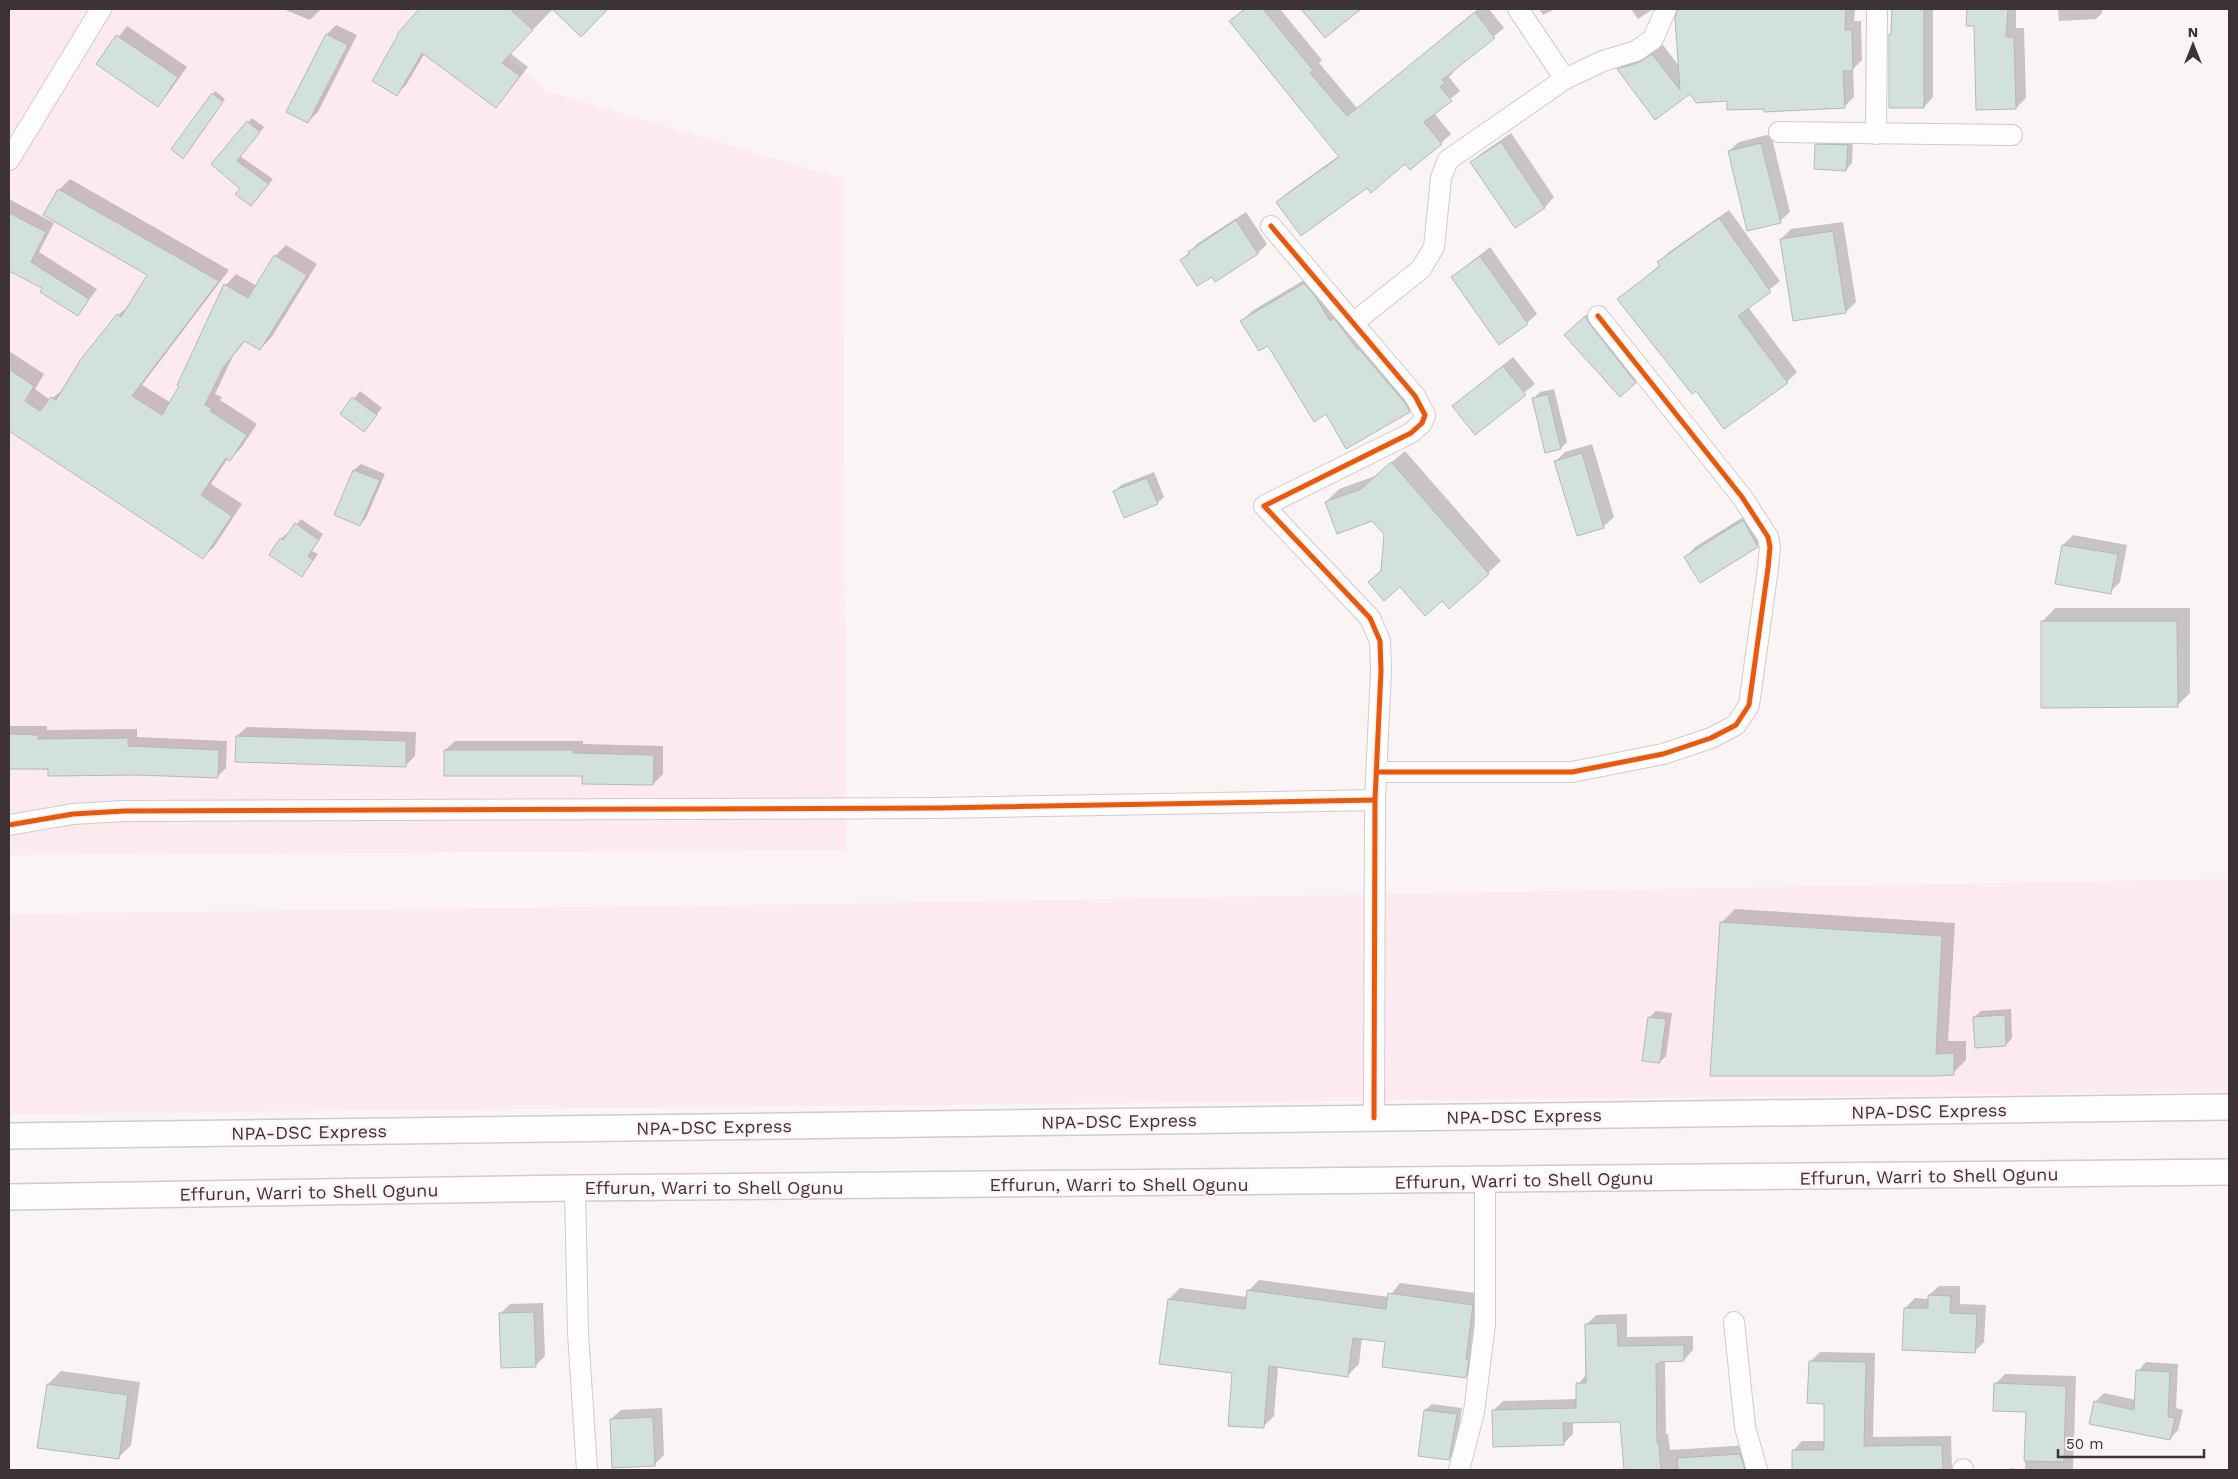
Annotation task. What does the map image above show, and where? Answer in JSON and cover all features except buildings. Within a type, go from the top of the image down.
[{"type":"main road","name":"NPA-DSC Express","points":[[9,1136],[2229,1107]]},
{"type":"main road","name":"Effurun, Warri to Shell Ogunu","points":[[9,1197],[575,1188],[1485,1181],[2229,1172]]},
{"type":"street","points":[[9,160],[101,9]]},
{"type":"street","points":[[1518,9],[1565,79]]},
{"type":"street","points":[[1353,323],[1421,269],[1434,247],[1441,178],[1448,160],[1565,79],[1603,61],[1636,51],[1653,39],[1666,9]]},
{"type":"street","points":[[1876,134],[1877,9]]},
{"type":"street","points":[[1779,132],[2012,135]]},
{"type":"street","points":[[1271,226],[1415,396],[1425,415],[1422,423],[1411,433],[1264,506],[1370,618],[1380,641],[1381,664],[1375,800],[1374,1118]]},
{"type":"street","points":[[1377,772],[1572,772],[1663,754],[1711,738],[1736,725],[1749,705],[1769,561],[1768,537],[1742,497],[1598,316]]},
{"type":"street","points":[[9,825],[73,814],[124,811],[938,808],[1375,800]]},
{"type":"street","points":[[1458,1470],[1474,1412],[1485,1324],[1485,1181]]},
{"type":"street","points":[[575,1188],[578,1333],[587,1470]]},
{"type":"street","points":[[1734,1322],[1745,1427],[1757,1470]]},
{"type":"shaded area","points":[[9,9],[451,9],[546,91],[843,179],[846,850],[9,855]]},
{"type":"shaded area","points":[[2229,879],[2229,1092],[9,1114],[9,914],[838,904]]},
{"type":"cycle path","points":[[1271,226],[1415,396],[1425,415],[1422,423],[1411,433],[1264,506],[1370,618],[1380,641],[1381,671],[1375,800],[1374,1118]]},
{"type":"cycle path","points":[[1377,772],[1572,772],[1663,754],[1711,738],[1736,725],[1749,705],[1768,568],[1770,547],[1768,537],[1742,497],[1598,316]]},
{"type":"cycle path","points":[[9,825],[73,814],[124,811],[938,808],[1375,800]]}]
